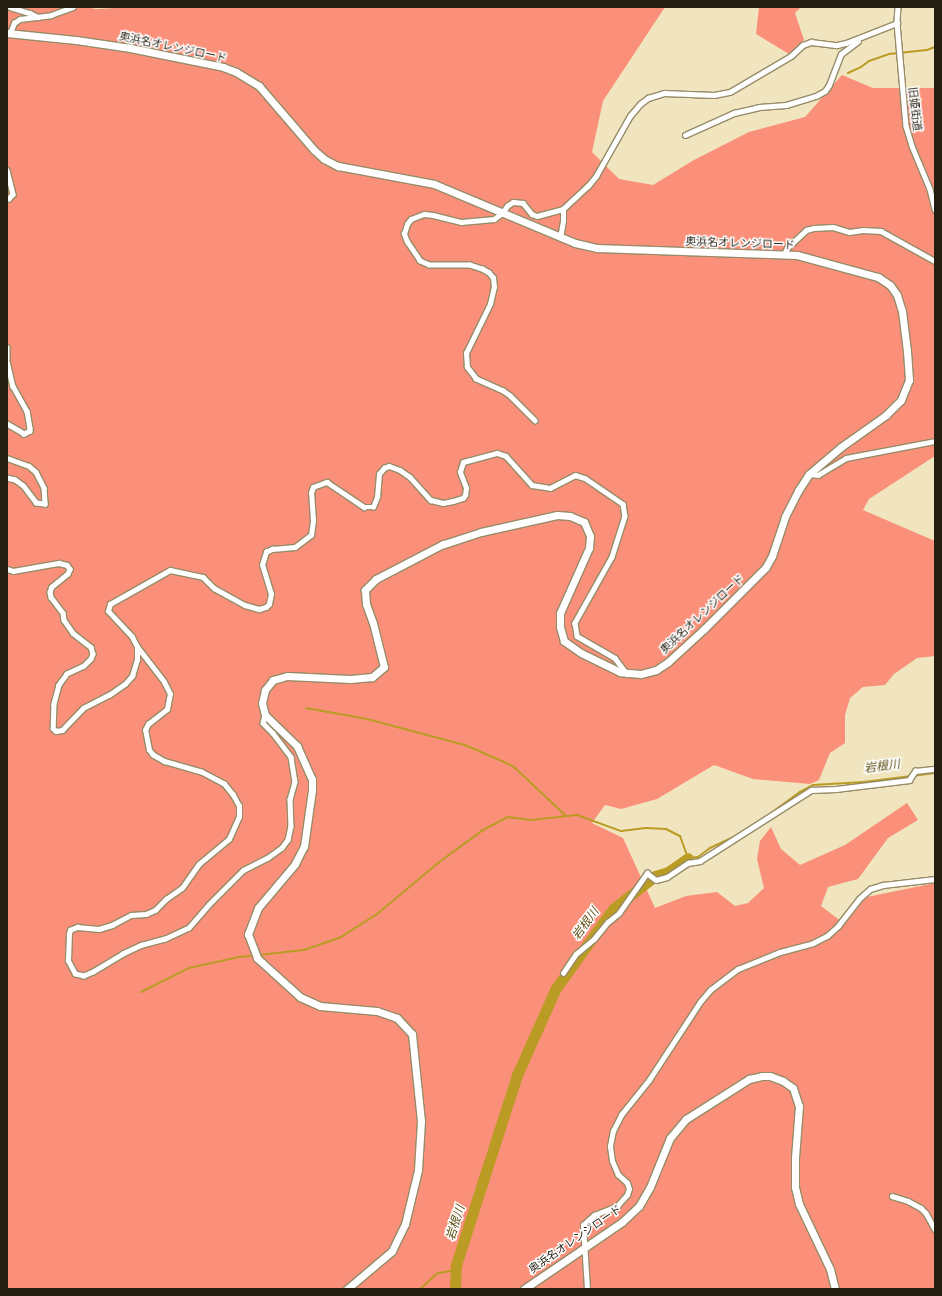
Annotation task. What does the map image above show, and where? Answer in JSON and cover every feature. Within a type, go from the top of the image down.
[{"type":"street","points":[[10,7],[38,17]]},
{"type":"street","points":[[8,33],[14,23],[20,19],[38,17],[73,7]]},
{"type":"street","name":"旧姫街道","points":[[898,7],[897,23],[906,126],[935,209]]},
{"type":"street","points":[[534,421],[510,396],[503,391],[476,379],[467,367],[466,354],[490,304],[494,287],[493,278],[489,273],[470,265],[425,264],[417,258],[404,234],[407,224],[411,219],[424,214],[433,214],[449,220],[471,223],[494,219],[502,213],[507,206],[518,202],[523,203],[532,214],[537,216],[543,216],[563,209],[588,186],[596,176],[630,116],[640,104],[648,98],[664,93],[723,94],[742,86],[791,56],[803,45],[811,42],[837,45],[897,23]]},
{"type":"street","name":"奥浜名オレンジロード","points":[[8,33],[76,40],[130,48],[223,67],[236,72],[259,86],[324,159],[338,166],[356,171],[434,184],[575,243],[597,248],[784,254],[827,262],[878,277],[890,285],[897,295],[905,331],[908,380],[901,400],[886,416],[841,447],[809,474],[798,491],[785,517],[772,556],[766,568],[668,662],[656,670],[641,674],[627,674],[581,653],[564,641],[560,627],[560,613],[589,548],[590,536],[584,522],[570,516],[557,515],[481,532],[443,544],[376,579],[365,590],[366,604],[373,623],[384,667],[372,677],[350,679],[287,676],[273,680],[265,690],[262,703],[265,715]]},
{"type":"street","points":[[685,135],[734,113],[759,107],[786,105],[816,96],[825,91],[842,54],[864,36]]},
{"type":"street","points":[[7,170],[13,194],[9,199],[7,198]]},
{"type":"street","points":[[560,238],[564,221],[563,209]]},
{"type":"street","points":[[784,254],[787,248],[806,230],[833,227],[850,232],[869,230],[881,232],[935,261]]},
{"type":"street","points":[[7,347],[7,359],[13,386],[27,411],[30,431],[24,434],[7,424]]},
{"type":"street","points":[[809,474],[818,475],[846,458],[935,441]]},
{"type":"street","points":[[265,715],[263,723],[273,733],[291,757],[295,782],[290,798],[291,826],[288,840],[282,848],[268,858],[244,870],[209,905],[189,928],[165,939],[142,945],[84,976],[75,974],[68,961],[68,934],[70,930],[77,926],[99,929],[112,925],[131,915],[146,914],[155,910],[166,898],[182,888],[199,864],[223,846],[234,830],[239,817],[239,806],[234,795],[224,784],[201,772],[165,762],[153,755],[149,750],[145,730],[148,724],[168,709],[170,694],[164,682],[137,647],[126,628],[108,611],[110,604],[170,570],[203,577],[214,588],[245,605],[259,609],[266,607],[269,604],[271,594],[262,565],[266,552],[272,549],[295,547],[310,535],[313,520],[311,493],[313,486],[327,482],[364,506],[373,507],[377,497],[379,474],[384,468],[389,466],[400,470],[410,477],[432,500],[443,503],[463,498],[465,494],[466,488],[460,472],[463,462],[497,453],[506,456],[532,485],[550,488],[575,475],[585,478],[623,504],[625,516],[612,557],[575,623],[577,636],[616,658],[627,674]]},
{"type":"street","points":[[7,458],[29,466],[36,472],[44,488],[45,504],[36,503],[23,486],[15,480],[7,478]]},
{"type":"street","points":[[7,569],[18,570],[59,563],[67,565],[70,569],[68,574],[52,587],[50,592],[51,597],[63,612],[64,620],[73,634],[91,647],[93,654],[91,659],[84,666],[67,674],[59,685],[54,704],[53,728],[56,731],[62,730],[83,708],[110,695],[125,684],[132,676],[138,660],[137,647]]},
{"type":"street","points":[[265,715],[297,746],[312,779],[312,790],[304,846],[295,864],[258,908],[248,934],[257,958],[300,997],[320,1006],[338,1009],[377,1011],[397,1018],[412,1034],[422,1121],[418,1170],[405,1224],[392,1251],[347,1289]]},
{"type":"street","points":[[563,973],[576,954],[594,939],[608,922],[620,913],[647,873],[656,880],[667,877],[688,864],[700,861],[811,790],[836,790],[909,780],[915,772],[935,769]]},
{"type":"street","points":[[587,1289],[583,1225],[587,1220],[617,1206],[627,1195],[627,1184],[618,1175],[612,1160],[610,1146],[613,1131],[621,1115],[649,1080],[696,1008],[710,990],[738,969],[780,952],[813,943],[827,936],[838,926],[859,899],[870,890],[883,885],[935,879]]},
{"type":"street","name":"奥浜名オレンジロード","points":[[524,1289],[622,1222],[639,1206],[650,1187],[670,1138],[686,1119],[748,1079],[762,1076],[770,1076],[783,1081],[793,1088],[800,1106],[795,1158],[795,1187],[799,1204],[830,1269],[835,1289]]},
{"type":"street","points":[[892,1196],[908,1200],[921,1208],[935,1229]]},
{"type":"shaded area","points":[[7,7],[86,7],[96,9],[136,7],[665,7],[603,101],[592,152],[619,179],[653,185],[694,160],[749,132],[805,117],[842,75],[873,88],[935,88],[935,456],[869,499],[863,510],[935,541],[935,656],[917,658],[894,674],[885,685],[863,687],[850,698],[845,715],[845,743],[830,753],[819,780],[810,784],[753,779],[714,765],[657,799],[621,809],[605,805],[592,823],[623,838],[655,908],[686,896],[717,892],[735,906],[748,903],[764,888],[757,859],[760,841],[771,827],[781,849],[800,865],[845,845],[907,803],[918,820],[888,838],[858,879],[828,887],[821,906],[842,922],[867,897],[935,883],[935,1289],[7,1289]]},
{"type":"shaded area","points":[[759,7],[801,7],[795,13],[804,40],[789,54],[756,34]]},
{"type":"waterway","points":[[848,73],[861,67],[869,61],[889,54],[927,50],[935,47]]},
{"type":"waterway","points":[[306,708],[367,719],[465,745],[513,766],[565,815]]},
{"type":"waterway","name":"岩根川","points":[[771,813],[800,792],[813,785],[864,782],[935,773]]},
{"type":"waterway","points":[[141,992],[189,968],[239,957],[304,950],[341,937],[377,914],[438,863],[483,830],[507,817],[531,820],[577,815],[621,831],[646,828],[666,829],[680,836],[688,858],[698,857],[710,848],[734,837]]},
{"type":"waterway","name":"岩根川","points":[[455,1289],[456,1265],[517,1075],[556,988],[614,908],[655,876],[668,872],[688,858]]},
{"type":"waterway","points":[[420,1289],[438,1273],[456,1270]]}]
